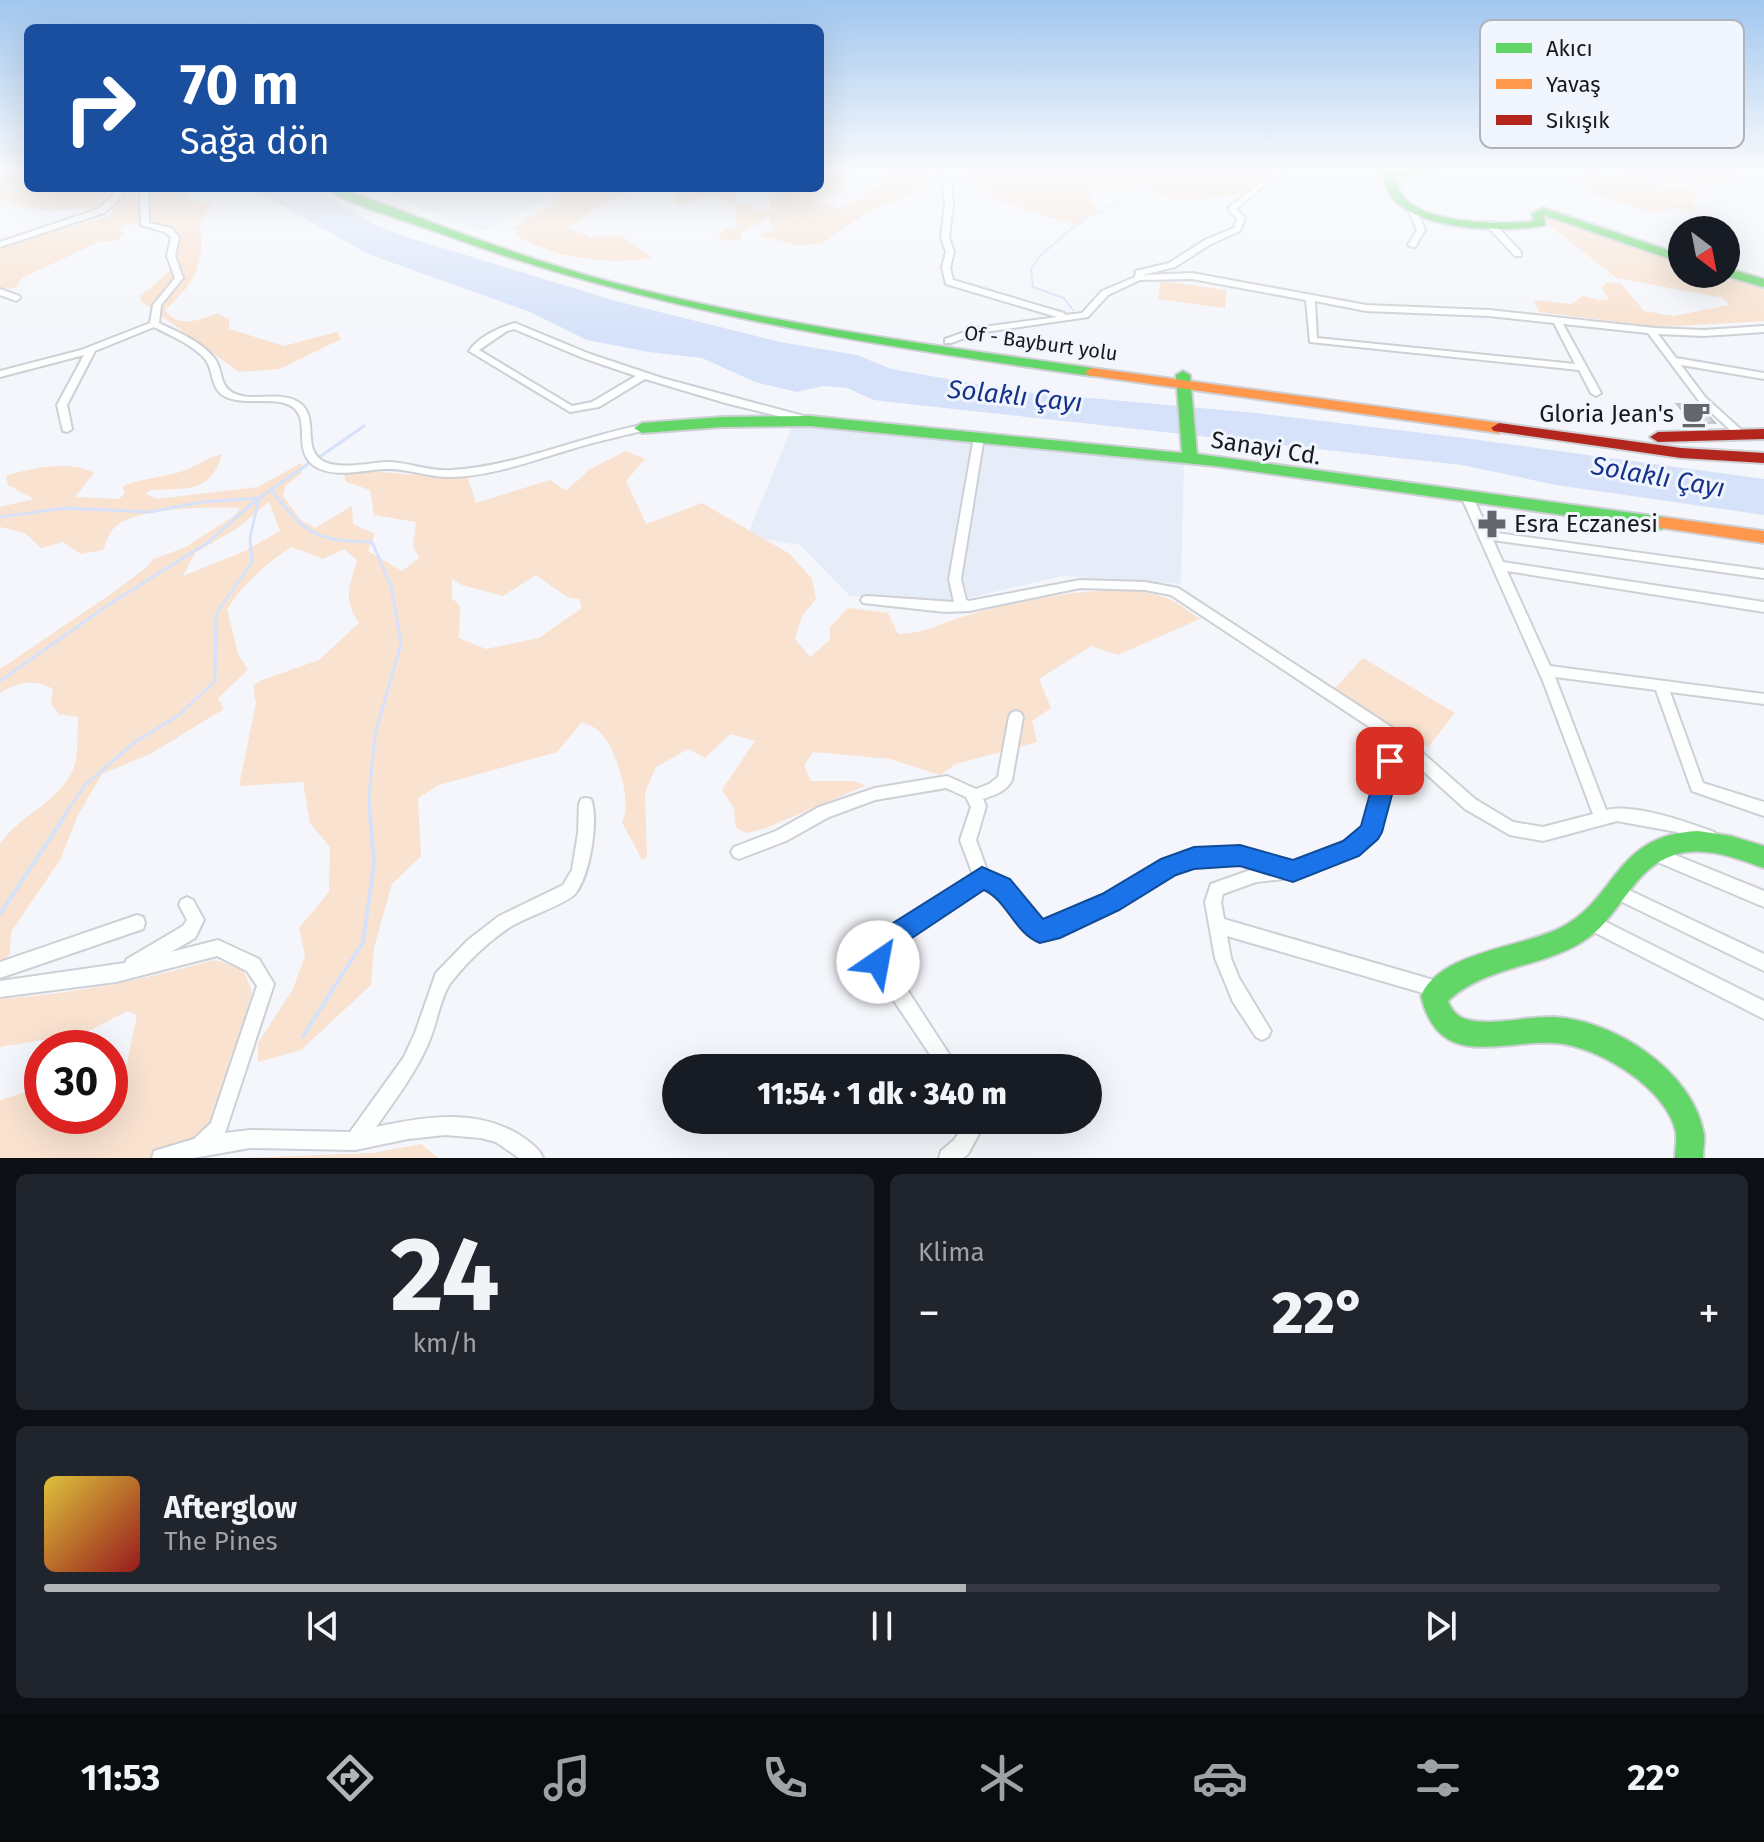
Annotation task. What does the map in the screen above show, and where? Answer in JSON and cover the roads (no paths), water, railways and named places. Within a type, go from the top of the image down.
[{"type":"main road","name":"Of - Bayburt yolu","points":[[428,225],[598,282],[794,327],[916,348],[1681,453],[1764,458]]},
{"type":"main road","name":"Of - Bayburt yolu","points":[[449,225],[603,274],[737,305],[1183,383],[1616,434],[1764,434]]},
{"type":"main road","points":[[1517,225],[1537,225]]},
{"type":"main road","points":[[1584,225],[1668,254]]},
{"type":"main road","points":[[1740,276],[1764,283]]},
{"type":"main road","points":[[1183,383],[1189,453]]},
{"type":"main road","name":"Sanayi Cd.","points":[[642,428],[722,422],[810,421],[1189,453],[1216,468],[1764,537]]},
{"type":"main road","points":[[1734,436],[1732,445],[1764,458]]},
{"type":"main road","name":"Sanayi Cd.","points":[[1469,498],[1764,544]]},
{"type":"main road","points":[[1689,1158],[1690,1130],[1658,1081],[1619,1048],[1567,1031],[1482,1033],[1457,1030],[1438,1011],[1434,996],[1447,980],[1554,943],[1590,922],[1614,890],[1653,853],[1676,843],[1728,844],[1764,857]]},
{"type":"street","points":[[0,245],[59,225]]},
{"type":"street","points":[[145,225],[168,230],[175,237],[171,256],[179,278],[157,305],[154,324]]},
{"type":"street","points":[[947,225],[949,282],[1067,317]]},
{"type":"street","points":[[1139,278],[1139,273],[1172,265],[1208,242],[1237,229],[1238,225]]},
{"type":"street","points":[[1412,245],[1421,230],[1419,225]]},
{"type":"street","points":[[1494,225],[1518,254]]},
{"type":"street","points":[[948,341],[976,331],[1085,315],[1105,293],[1139,278],[1192,276],[1366,308],[1489,313],[1651,331],[1704,333],[1764,329]]},
{"type":"street","points":[[0,292],[16,298]]},
{"type":"street","points":[[1310,298],[1313,340],[1582,368]]},
{"type":"street","points":[[1558,322],[1596,393]]},
{"type":"street","points":[[0,374],[91,350],[154,324]]},
{"type":"street","points":[[154,324],[200,349],[212,361],[220,388],[230,395],[256,402],[287,399],[299,406],[304,416],[310,455],[315,462],[329,467],[415,467],[448,475],[485,470],[610,433],[642,428]]},
{"type":"street","points":[[643,376],[595,405],[570,409],[474,351],[504,329],[515,326],[569,351],[643,376],[710,397],[810,421]]},
{"type":"street","points":[[1651,331],[1734,436]]},
{"type":"street","points":[[67,429],[62,405],[91,350]]},
{"type":"street","points":[[1676,361],[1764,376]]},
{"type":"street","points":[[969,606],[960,603],[955,579],[979,437]]},
{"type":"street","points":[[1469,498],[1546,671],[1602,818]]},
{"type":"street","points":[[1485,535],[1764,574]]},
{"type":"street","points":[[1499,566],[1764,607]]},
{"type":"street","points":[[867,600],[945,607],[969,606],[1080,584],[1145,586],[1174,591],[1396,738],[1470,804],[1510,828],[1543,834],[1617,814],[1677,825],[1728,844]]},
{"type":"street","points":[[1546,671],[1764,699]]},
{"type":"street","points":[[1661,686],[1697,787],[1764,809]]},
{"type":"street","points":[[974,796],[994,789],[1005,780],[1016,717]]},
{"type":"street","points":[[1262,1031],[1238,998],[1219,942],[1213,902],[1217,889],[1256,875],[1293,871],[1351,849],[1370,832],[1396,738]]},
{"type":"street","points":[[739,852],[781,836],[824,812],[875,794],[947,782],[963,787],[974,796],[979,806],[968,840],[982,878],[1001,886],[1032,926],[1040,931],[1051,930],[1111,902],[1169,866],[1194,858],[1240,856],[1293,871]]},
{"type":"street","points":[[355,1141],[410,1063],[423,1036],[442,979],[474,946],[505,921],[569,890],[579,871],[586,833],[586,804]]},
{"type":"street","points":[[1653,853],[1764,899]]},
{"type":"street","points":[[940,1054],[885,973],[875,951],[982,878]]},
{"type":"street","points":[[1614,890],[1764,963]]},
{"type":"street","points":[[116,974],[189,932],[196,920],[187,905]]},
{"type":"street","points":[[1590,922],[1764,1010]]},
{"type":"street","points":[[0,970],[137,923]]},
{"type":"street","points":[[1218,930],[1224,927],[1437,989]]},
{"type":"street","points":[[0,989],[116,974],[218,948],[253,965],[266,984],[218,1129],[199,1147]]},
{"type":"street","points":[[161,1158],[199,1147],[250,1139],[355,1141],[465,1125],[500,1134],[534,1158]]},
{"type":"street","points":[[948,1158],[961,1147],[969,1134]]},
{"type":"water","name":"Solaklı Çayı","points":[[317,225],[376,225],[616,301],[780,342],[857,355],[891,369],[1023,392],[1256,413],[1764,479],[1764,515],[1556,485],[1462,465],[874,400],[847,388],[823,386],[797,392],[755,382],[702,358],[587,340],[530,312],[368,254]]},
{"type":"waterway","points":[[1073,310],[1064,298],[1033,287],[1031,269],[1040,256],[1075,225]]},
{"type":"waterway","points":[[318,458],[364,426]]},
{"type":"waterway","points":[[271,489],[311,462]]},
{"type":"waterway","points":[[259,498],[271,489]]},
{"type":"waterway","points":[[271,489],[293,516],[313,532],[337,540],[372,542],[391,586],[401,644],[375,734],[370,816]]},
{"type":"waterway","points":[[0,517],[65,508],[149,512],[202,502],[259,498]]},
{"type":"waterway","points":[[64,816],[85,785],[135,742],[179,715],[215,681],[216,614],[252,562],[250,538],[259,498]]},
{"type":"waterway","points":[[0,681],[111,603],[207,543],[256,500]]},
{"type":"waterway","points":[[0,914],[66,814]]},
{"type":"waterway","points":[[303,1036],[363,942],[374,864],[370,814]]},
{"type":"place","name":"Gloria Jean's","points":[[1696,414]]},
{"type":"place","name":"Esra Eczanesi","points":[[1492,524]]}]
